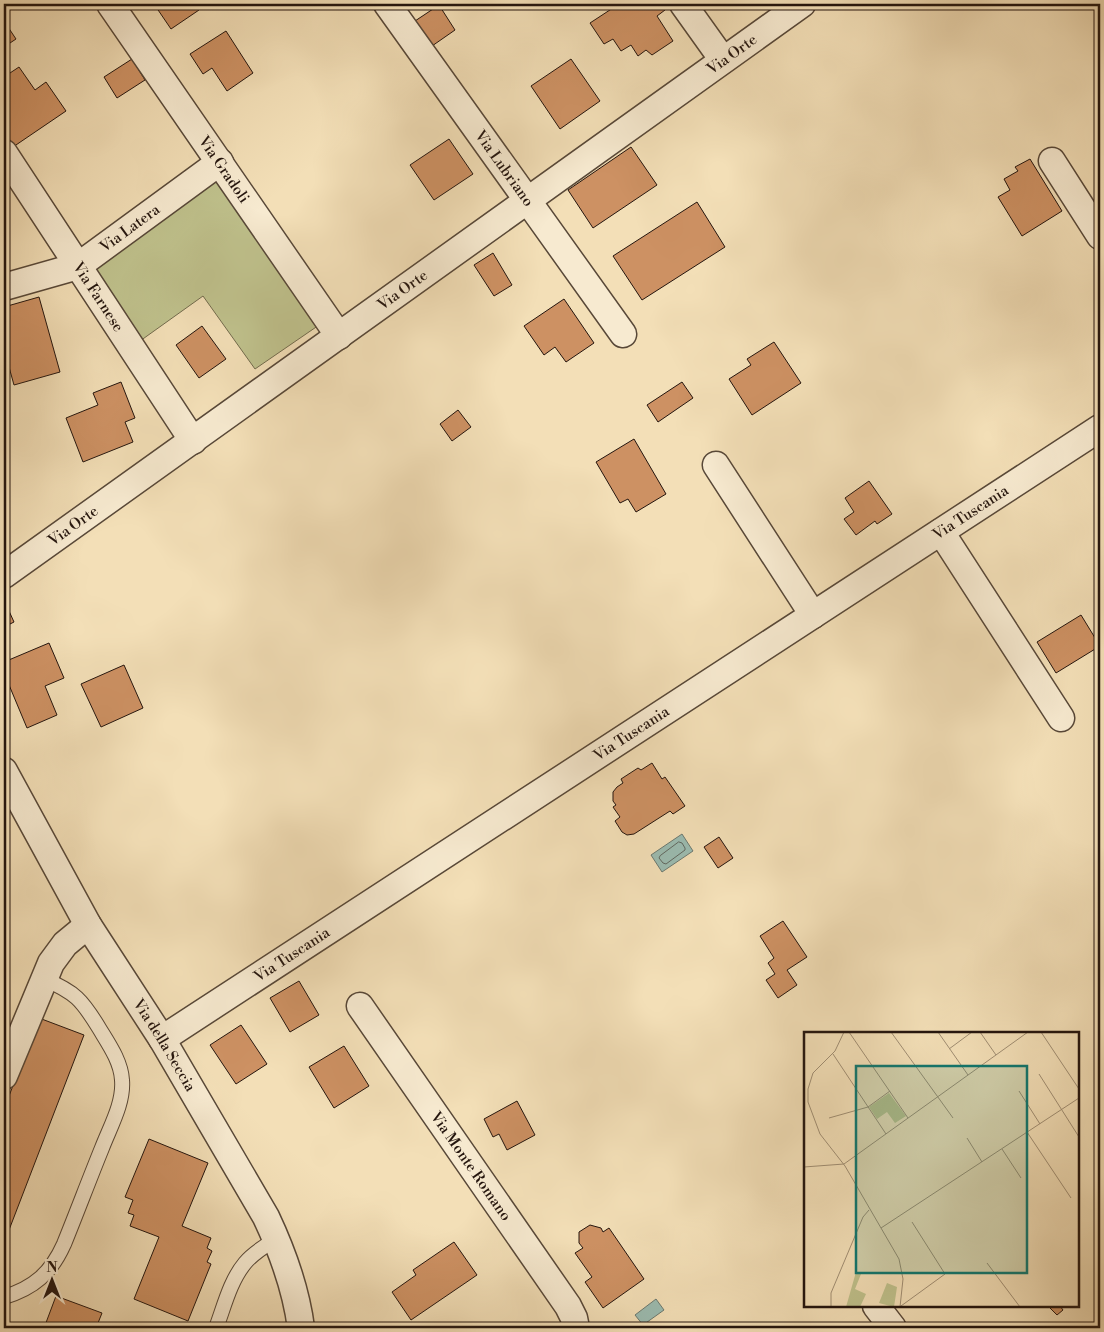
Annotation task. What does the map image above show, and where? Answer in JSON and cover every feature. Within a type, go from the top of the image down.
[{"type":"street","name":"Via Gradoli","points":[[110,4],[339,336]]},
{"type":"street","name":"Via Lubriano","points":[[387,4],[623,334]]},
{"type":"street","points":[[683,4],[723,60]]},
{"type":"street","name":"Via Orte","points":[[4,575],[802,4]]},
{"type":"street","name":"Via Farnese","points":[[4,154],[193,441]]},
{"type":"street","points":[[1052,161],[1100,236]]},
{"type":"street","name":"Via Latera","points":[[4,287],[78,266],[220,162]]},
{"type":"street","name":"Via Tuscania","points":[[162,1039],[1100,428]]},
{"type":"street","points":[[716,465],[813,615]]},
{"type":"street","points":[[941,532],[1061,718]]},
{"type":"street","name":"Via della Seccia","points":[[4,771],[88,925],[162,1039],[262,1210],[276,1239],[291,1279],[301,1328]]},
{"type":"street","points":[[4,1076],[51,963],[60,949],[88,925]]},
{"type":"street","name":"Via Monte Romano","points":[[360,1006],[568,1306],[574,1318],[576,1328]]},
{"type":"street","points":[[877,1307],[893,1328]]},
{"type":"lane","points":[[4,1297],[20,1292],[34,1284],[48,1272],[55,1262],[117,1112],[122,1088],[121,1071],[115,1056],[89,1011],[69,990],[44,979]]},
{"type":"lane","points":[[216,1328],[231,1288],[244,1264],[276,1239]]},
{"type":"green space","points":[[214,172],[322,323],[255,369],[203,296],[140,341],[84,264]]},
{"type":"water","points":[[682,834],[693,851],[662,872],[651,855]]},
{"type":"water","points":[[656,1299],[664,1310],[643,1325],[635,1315]]},
{"type":"building","points":[[154,4],[195,4],[199,10],[171,29]]},
{"type":"building","points":[[619,4],[661,4],[665,10],[657,16],[673,41],[652,55],[646,50],[638,56],[631,45],[621,51],[613,39],[604,44],[590,23]]},
{"type":"building","points":[[439,5],[455,30],[432,46],[415,21]]},
{"type":"building","points":[[4,21],[16,39],[4,47]]},
{"type":"building","points":[[226,31],[253,73],[227,91],[212,68],[203,74],[190,54]]},
{"type":"building","points":[[132,59],[145,80],[117,98],[104,77]]},
{"type":"building","points":[[571,59],[600,101],[560,129],[531,86]]},
{"type":"building","points":[[19,67],[35,90],[46,82],[66,111],[13,147],[4,134],[4,77]]},
{"type":"building","points":[[449,139],[473,174],[434,200],[410,165]]},
{"type":"building","points":[[631,147],[657,185],[593,228],[568,190]]},
{"type":"building","points":[[1030,159],[1062,211],[1022,236],[998,197],[1010,190],[1004,179],[1018,171],[1015,167]]},
{"type":"building","points":[[697,202],[725,247],[642,300],[613,256]]},
{"type":"building","points":[[493,253],[512,285],[494,296],[474,265]]},
{"type":"building","points":[[39,297],[60,372],[14,385],[4,349],[4,307]]},
{"type":"building","points":[[564,299],[594,343],[566,362],[555,347],[544,355],[524,326]]},
{"type":"building","points":[[202,326],[226,359],[199,378],[176,345]]},
{"type":"building","points":[[774,342],[801,383],[752,415],[729,379],[751,365],[747,359]]},
{"type":"building","points":[[121,382],[135,418],[125,422],[133,442],[83,462],[66,418],[98,405],[93,393]]},
{"type":"building","points":[[682,382],[693,398],[658,422],[647,405]]},
{"type":"building","points":[[458,410],[471,427],[452,441],[440,424]]},
{"type":"building","points":[[634,439],[666,494],[636,512],[628,499],[620,503],[596,462]]},
{"type":"building","points":[[869,481],[892,514],[877,524],[875,521],[856,535],[844,519],[854,512],[845,498]]},
{"type":"building","points":[[4,600],[14,622],[4,627]]},
{"type":"building","points":[[1081,615],[1100,646],[1056,673],[1037,642]]},
{"type":"building","points":[[49,643],[64,678],[45,686],[57,715],[27,728],[4,673],[4,662]]},
{"type":"building","points":[[124,665],[143,708],[101,727],[81,684]]},
{"type":"building","points":[[652,763],[662,779],[665,777],[685,806],[673,814],[670,811],[634,834],[627,835],[622,832],[615,821],[620,817],[613,807],[616,805],[613,801],[613,792],[623,783],[621,779],[638,768],[641,770]]},
{"type":"building","points":[[719,837],[733,858],[718,868],[704,847]]},
{"type":"building","points":[[783,921],[807,957],[787,970],[797,985],[778,998],[766,980],[775,974],[768,963],[774,958],[760,936]]},
{"type":"building","points":[[299,981],[319,1015],[290,1032],[270,998]]},
{"type":"building","points":[[39,1018],[84,1035],[4,1243],[4,1109]]},
{"type":"building","points":[[241,1025],[267,1064],[236,1084],[210,1045]]},
{"type":"building","points":[[344,1046],[369,1086],[334,1108],[309,1067]]},
{"type":"building","points":[[517,1101],[535,1135],[507,1150],[499,1134],[493,1137],[484,1119]]},
{"type":"building","points":[[149,1139],[208,1163],[182,1226],[211,1238],[207,1248],[212,1251],[207,1262],[211,1264],[188,1321],[134,1299],[159,1237],[130,1226],[134,1215],[128,1213],[133,1200],[125,1197]]},
{"type":"building","points":[[590,1225],[601,1228],[603,1232],[609,1228],[644,1279],[603,1308],[585,1282],[592,1277],[575,1253],[583,1248],[579,1243],[579,1232]]},
{"type":"building","points":[[454,1242],[477,1275],[411,1320],[392,1292],[416,1275],[413,1270]]},
{"type":"building","points":[[56,1296],[102,1313],[96,1328],[44,1328]]},
{"type":"building","points":[[1049,1307],[1061,1307],[1063,1310],[1057,1315]]}]
